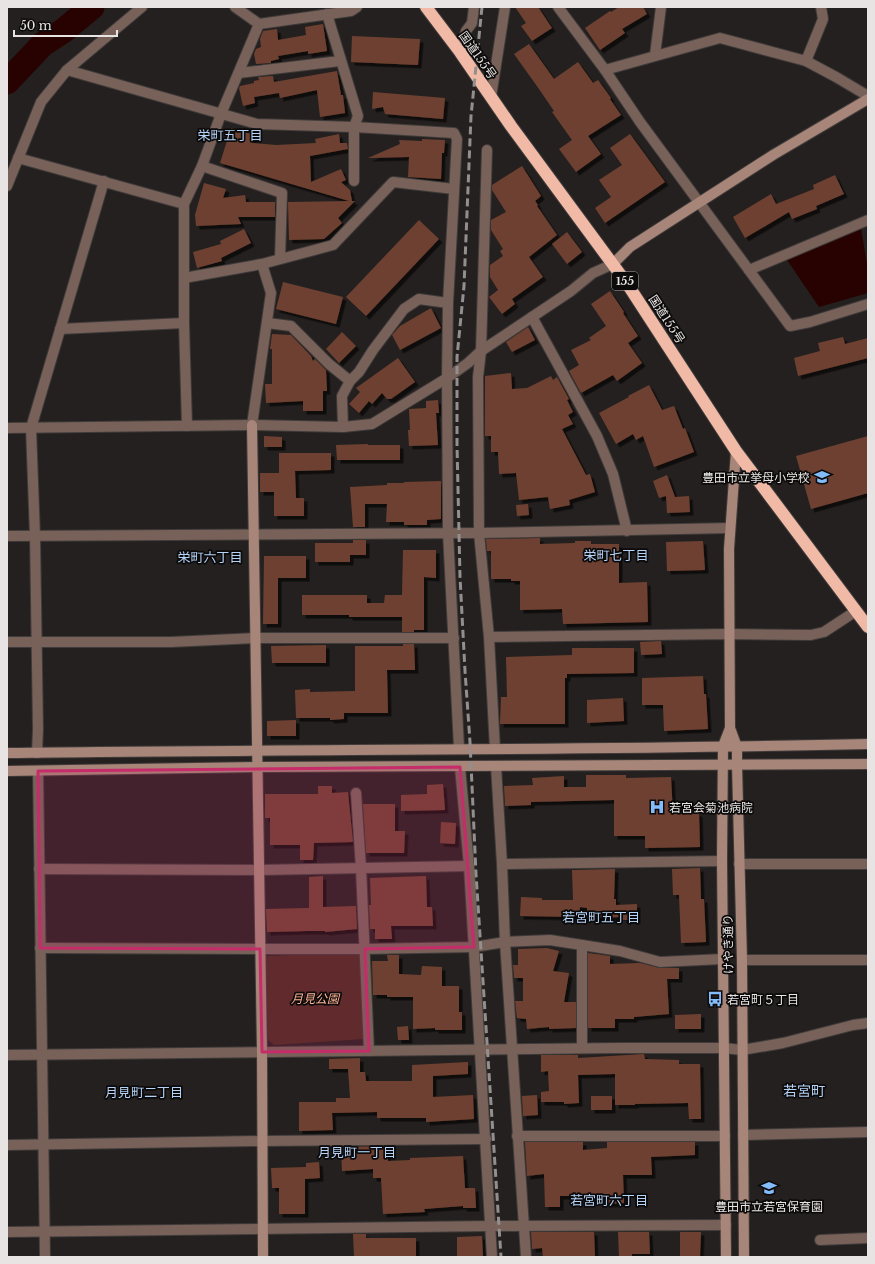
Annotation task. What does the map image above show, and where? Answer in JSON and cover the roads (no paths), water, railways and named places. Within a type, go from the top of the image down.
[{"type":"highway","name":"国道155号","points":[[426,7],[613,264],[736,451],[868,627]]},
{"type":"street","points":[[7,186],[41,102],[67,70],[142,7]]},
{"type":"street","points":[[235,7],[259,24],[351,11],[357,7]]},
{"type":"street","points":[[460,52],[466,31],[472,23],[474,7]]},
{"type":"street","points":[[491,97],[505,7]]},
{"type":"street","points":[[558,7],[605,70],[640,122],[790,326],[810,322],[868,304]]},
{"type":"street","points":[[655,55],[661,7]]},
{"type":"street","points":[[806,61],[823,19],[821,7]]},
{"type":"street","points":[[327,14],[340,61],[358,116],[354,127],[354,181]]},
{"type":"street","points":[[187,426],[184,323],[184,204],[202,166],[221,114],[259,24]]},
{"type":"street","points":[[7,428],[187,426],[343,427],[372,424],[447,378],[468,363],[481,351],[571,291],[593,273],[613,264],[630,248],[773,155],[868,98],[836,77],[806,61],[720,38],[605,70]]},
{"type":"street","points":[[239,73],[340,61]]},
{"type":"street","points":[[67,70],[257,124],[354,127],[454,133],[457,139],[448,303],[448,533],[459,748]]},
{"type":"street","points":[[487,150],[481,351],[478,377],[479,533],[489,637],[495,749]]},
{"type":"street","points":[[18,158],[184,204]]},
{"type":"street","points":[[202,166],[282,193],[280,259]]},
{"type":"street","points":[[37,753],[38,729],[35,536],[31,428],[104,181]]},
{"type":"street","points":[[184,278],[262,264],[333,245],[393,182],[454,189]]},
{"type":"street","points":[[749,270],[868,220]]},
{"type":"street","points":[[262,264],[271,293],[252,426],[262,1052],[263,1257]]},
{"type":"street","points":[[343,427],[342,396],[350,381],[359,372],[373,350],[404,309],[419,299],[448,303]]},
{"type":"street","points":[[532,317],[597,436],[613,474],[627,531]]},
{"type":"street","points":[[60,329],[184,323]]},
{"type":"street","points":[[267,323],[290,326],[329,364],[350,381]]},
{"type":"street","points":[[726,1257],[722,861],[723,746],[730,728],[729,550],[736,451]]},
{"type":"street","points":[[7,536],[479,533],[730,528]]},
{"type":"street","points":[[489,637],[818,634],[824,632],[856,611]]},
{"type":"street","points":[[7,642],[171,642],[256,638],[454,638]]},
{"type":"street","name":"けやき通り","points":[[730,728],[737,747],[742,960],[744,1257]]},
{"type":"street","points":[[7,753],[459,748],[737,747],[868,744]]},
{"type":"street","points":[[7,771],[257,767],[868,764]]},
{"type":"street","points":[[496,766],[505,942],[526,1257]]},
{"type":"street","points":[[460,767],[469,866],[492,1257]]},
{"type":"street","points":[[38,771],[45,1257]]},
{"type":"street","points":[[356,793],[361,868],[369,1051]]},
{"type":"street","points":[[502,864],[722,861]]},
{"type":"street","points":[[739,864],[868,864]]},
{"type":"street","points":[[39,869],[259,870],[469,866]]},
{"type":"street","points":[[40,948],[260,949],[474,947],[505,942],[550,940],[620,951],[660,962],[723,959]]},
{"type":"street","points":[[582,945],[582,1048]]},
{"type":"street","points":[[742,960],[868,960]]},
{"type":"street","points":[[7,1055],[582,1048],[724,1048],[742,1050],[783,1043],[854,1024],[868,1023]]},
{"type":"street","points":[[743,1135],[868,1132]]},
{"type":"street","points":[[517,1136],[725,1136]]},
{"type":"street","points":[[7,1145],[263,1140],[486,1139]]},
{"type":"street","points":[[7,1232],[490,1226],[726,1225]]},
{"type":"street","points":[[820,1240],[868,1238]]},
{"type":"waterway","points":[[7,82],[43,44],[63,31],[92,7]]},
{"type":"railway","points":[[482,7],[471,116],[464,286],[457,357],[457,445],[460,577],[465,671],[476,874],[501,1257]]},
{"type":"place","name":"豊田市立挙母小学校","points":[[822,477]]},
{"type":"place","name":"若宮会菊池病院","points":[[657,807]]},
{"type":"place","name":"若宮町５丁目","points":[[715,999]]},
{"type":"place","name":"豊田市立若宮保育園","points":[[769,1188]]},
{"type":"district","name":"栄町五丁目","points":[[230,135]]},
{"type":"district","name":"栄町七丁目","points":[[616,555]]},
{"type":"district","name":"栄町六丁目","points":[[210,557]]},
{"type":"district","name":"若宮町五丁目","points":[[601,917]]},
{"type":"district","name":"若宮町","points":[[804,1091]]},
{"type":"district","name":"月見町二丁目","points":[[144,1092]]},
{"type":"district","name":"月見町一丁目","points":[[357,1152]]},
{"type":"district","name":"若宮町六丁目","points":[[609,1200]]},
{"type":"park label","name":"月見公園","points":[[315,998]]}]
